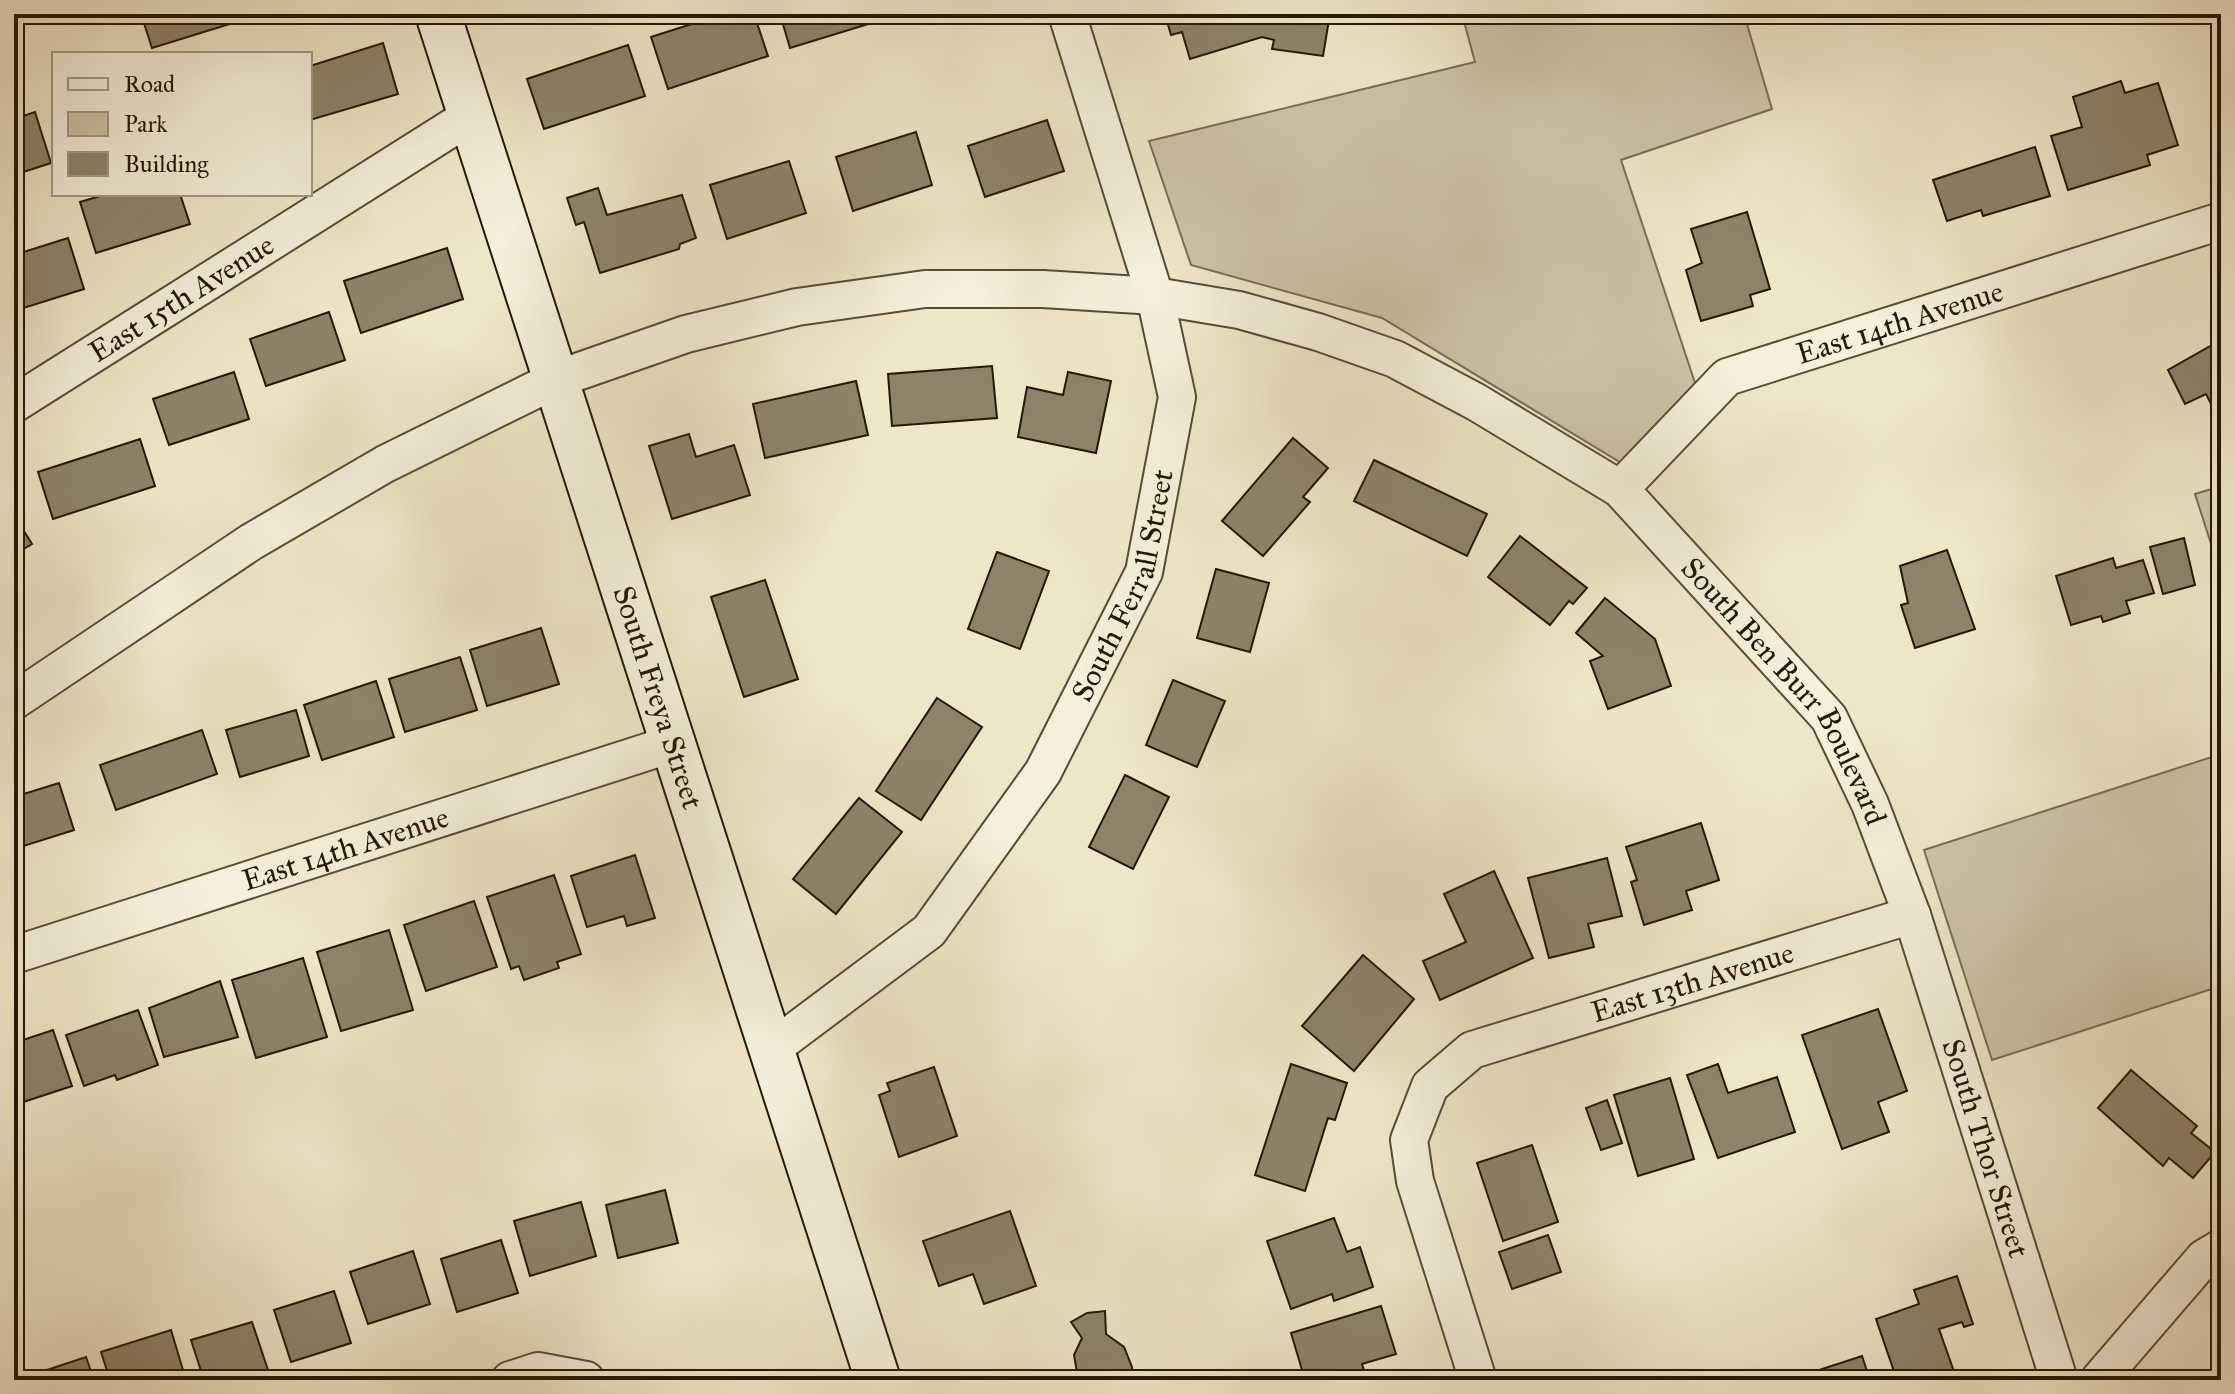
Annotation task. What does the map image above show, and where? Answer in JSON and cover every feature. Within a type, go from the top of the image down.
[{"type":"main road","name":"South Freya Street","points":[[447,16],[472,115],[774,1047],[878,1380]]},
{"type":"street","name":"South Ferrall Street","points":[[774,1047],[929,931],[1043,772],[1144,572],[1177,397],[1155,296],[1067,14]]},
{"type":"street","name":"East 15th Avenue","points":[[14,404],[472,115]]},
{"type":"street","name":"East 14th Avenue","points":[[1620,489],[1727,377],[2221,221]]},
{"type":"street","name":"South Ben Burr Boulevard","points":[[14,701],[251,542],[385,464],[557,379],[686,334],[811,305],[925,289],[1043,289],[1155,296],[1239,310],[1395,359],[1476,402],[1620,489],[1829,718],[1870,804],[1912,915]]},
{"type":"street","name":"East 14th Avenue","points":[[14,955],[675,743]]},
{"type":"street","name":"East 13th Avenue","points":[[1478,1380],[1415,1181],[1409,1140],[1430,1086],[1472,1050],[1912,915]]},
{"type":"street","name":"South Thor Street","points":[[1912,915],[2059,1380]]},
{"type":"street","points":[[2099,1380],[2204,1258],[2221,1248]]},
{"type":"street","points":[[510,1380],[538,1371],[586,1380]]},
{"type":"green space","points":[[1462,14],[1744,14],[1772,109],[1621,160],[1698,392],[1623,464],[1382,318],[1191,265],[1149,141],[1475,62]]},
{"type":"green space","points":[[2221,486],[2221,575],[2195,494]]},
{"type":"green space","points":[[2221,754],[2221,986],[1992,1060],[1924,850]]},
{"type":"building","points":[[141,14],[233,14],[236,22],[152,48]]},
{"type":"building","points":[[723,14],[754,14],[768,56],[668,89],[651,37]]},
{"type":"building","points":[[780,14],[890,14],[891,17],[790,48]]},
{"type":"building","points":[[1165,14],[1330,14],[1323,56],[1272,49],[1274,40],[1262,37],[1190,59],[1182,32],[1171,35]]},
{"type":"building","points":[[383,43],[398,94],[312,119],[312,65]]},
{"type":"building","points":[[628,45],[645,96],[544,129],[527,79]]},
{"type":"building","points":[[2121,81],[2125,93],[2158,83],[2178,145],[2147,155],[2150,165],[2068,190],[2051,136],[2082,127],[2073,97]]},
{"type":"building","points":[[35,112],[51,163],[14,175],[14,119]]},
{"type":"building","points":[[1047,120],[1064,171],[985,197],[968,146]]},
{"type":"building","points":[[916,132],[932,185],[853,211],[836,157]]},
{"type":"building","points":[[2035,147],[2050,196],[1983,216],[1981,210],[1947,221],[1933,180]]},
{"type":"building","points":[[789,161],[806,213],[727,239],[710,185]]},
{"type":"building","points":[[598,188],[607,215],[682,195],[696,238],[680,244],[679,249],[600,273],[584,222],[576,225],[567,198]]},
{"type":"building","points":[[100,196],[181,196],[190,224],[96,253],[80,202]]},
{"type":"building","points":[[1747,212],[1770,289],[1750,295],[1753,306],[1701,321],[1686,270],[1702,263],[1691,229]]},
{"type":"building","points":[[68,238],[84,289],[14,311],[14,255]]},
{"type":"building","points":[[447,248],[463,299],[361,333],[344,281]]},
{"type":"building","points":[[329,312],[345,360],[266,386],[250,339]]},
{"type":"building","points":[[2221,340],[2221,407],[2214,410],[2206,394],[2185,404],[2168,370]]},
{"type":"building","points":[[992,366],[997,418],[892,426],[888,374]]},
{"type":"building","points":[[234,372],[249,419],[169,445],[153,399]]},
{"type":"building","points":[[1068,372],[1111,381],[1096,453],[1018,437],[1027,387],[1063,395]]},
{"type":"building","points":[[856,381],[868,435],[765,458],[753,404]]},
{"type":"building","points":[[689,434],[696,457],[734,445],[750,495],[672,519],[649,446]]},
{"type":"building","points":[[1293,438],[1328,468],[1303,497],[1310,502],[1263,556],[1222,521]]},
{"type":"building","points":[[140,439],[155,486],[53,519],[38,472]]},
{"type":"building","points":[[1374,460],[1487,514],[1467,556],[1354,501]]},
{"type":"building","points":[[14,515],[32,544],[14,555]]},
{"type":"building","points":[[1520,536],[1587,588],[1573,604],[1569,601],[1550,625],[1488,577]]},
{"type":"building","points":[[2184,538],[2195,585],[2163,594],[2150,547]]},
{"type":"building","points":[[1947,550],[1975,629],[1915,648],[1901,605],[1908,603],[1900,566]]},
{"type":"building","points":[[997,552],[1049,571],[1020,649],[968,629]]},
{"type":"building","points":[[2113,558],[2116,568],[2143,560],[2154,593],[2126,601],[2130,613],[2103,622],[2101,616],[2071,625],[2056,576]]},
{"type":"building","points":[[1216,569],[1269,583],[1250,652],[1197,638]]},
{"type":"building","points":[[765,580],[798,679],[744,697],[711,597]]},
{"type":"building","points":[[1605,598],[1655,639],[1671,686],[1608,709],[1590,661],[1603,656],[1576,633]]},
{"type":"building","points":[[541,628],[559,684],[487,706],[470,650]]},
{"type":"building","points":[[460,657],[477,710],[405,732],[389,679]]},
{"type":"building","points":[[1173,680],[1225,701],[1197,767],[1146,745]]},
{"type":"building","points":[[376,681],[394,737],[322,760],[304,705]]},
{"type":"building","points":[[937,698],[982,727],[921,820],[876,791]]},
{"type":"building","points":[[296,710],[309,756],[240,777],[226,730]]},
{"type":"building","points":[[202,730],[217,774],[116,810],[100,765]]},
{"type":"building","points":[[1125,775],[1169,797],[1133,869],[1089,847]]},
{"type":"building","points":[[59,783],[74,830],[14,849],[14,797]]},
{"type":"building","points":[[859,798],[902,832],[836,914],[793,879]]},
{"type":"building","points":[[1701,823],[1719,880],[1686,891],[1692,910],[1644,925],[1631,882],[1637,880],[1626,847]]},
{"type":"building","points":[[635,855],[655,918],[627,926],[624,916],[587,927],[571,876]]},
{"type":"building","points":[[1607,858],[1622,916],[1588,924],[1594,947],[1549,958],[1528,878]]},
{"type":"building","points":[[1494,871],[1533,958],[1440,1000],[1423,961],[1466,942],[1444,894]]},
{"type":"building","points":[[554,875],[581,954],[557,962],[559,968],[524,980],[519,966],[511,969],[487,897]]},
{"type":"building","points":[[474,901],[497,967],[426,991],[404,925]]},
{"type":"building","points":[[389,930],[413,1010],[341,1031],[317,952]]},
{"type":"building","points":[[1363,955],[1414,999],[1354,1071],[1302,1026]]},
{"type":"building","points":[[303,958],[327,1037],[256,1058],[232,980]]},
{"type":"building","points":[[220,981],[238,1037],[164,1057],[149,1008]]},
{"type":"building","points":[[1878,1009],[1907,1091],[1878,1102],[1889,1132],[1842,1149],[1802,1035]]},
{"type":"building","points":[[138,1010],[158,1065],[117,1080],[115,1075],[84,1086],[66,1035]]},
{"type":"building","points":[[53,1030],[72,1086],[14,1105],[14,1043]]},
{"type":"building","points":[[1291,1064],[1347,1083],[1335,1120],[1328,1118],[1305,1191],[1255,1175]]},
{"type":"building","points":[[1718,1064],[1728,1093],[1777,1077],[1795,1132],[1718,1158],[1687,1075]]},
{"type":"building","points":[[934,1067],[957,1136],[899,1157],[879,1095],[890,1091],[887,1083]]},
{"type":"building","points":[[2131,1070],[2197,1126],[2191,1133],[2215,1152],[2193,1178],[2169,1158],[2163,1166],[2098,1108]]},
{"type":"building","points":[[1670,1078],[1694,1159],[1638,1176],[1614,1095]]},
{"type":"building","points":[[1607,1100],[1622,1143],[1601,1150],[1586,1108]]},
{"type":"building","points":[[1532,1145],[1558,1222],[1503,1241],[1477,1163]]},
{"type":"building","points":[[665,1190],[678,1243],[618,1258],[606,1205]]},
{"type":"building","points":[[581,1202],[596,1256],[530,1276],[514,1221]]},
{"type":"building","points":[[1010,1211],[1036,1286],[984,1304],[973,1274],[939,1286],[923,1241]]},
{"type":"building","points":[[1334,1218],[1347,1252],[1360,1247],[1373,1287],[1334,1301],[1332,1294],[1291,1309],[1267,1241]]},
{"type":"building","points":[[1548,1235],[1561,1272],[1512,1289],[1499,1252]]},
{"type":"building","points":[[501,1240],[518,1293],[457,1312],[441,1259]]},
{"type":"building","points":[[413,1251],[430,1304],[368,1324],[350,1272]]},
{"type":"building","points":[[1957,1276],[1973,1324],[1964,1327],[1962,1322],[1939,1329],[1957,1380],[1897,1380],[1876,1319],[1919,1304],[1914,1290]]},
{"type":"building","points":[[334,1291],[351,1343],[291,1362],[274,1310]]},
{"type":"building","points":[[1381,1306],[1396,1354],[1362,1364],[1367,1380],[1305,1380],[1291,1333]]},
{"type":"building","points":[[1105,1311],[1106,1334],[1124,1347],[1132,1367],[1132,1380],[1078,1378],[1074,1355],[1082,1338],[1071,1322],[1087,1313]]},
{"type":"building","points":[[252,1322],[269,1373],[248,1380],[204,1380],[191,1340]]},
{"type":"building","points":[[171,1330],[186,1380],[110,1380],[101,1352]]},
{"type":"building","points":[[1862,1356],[1870,1380],[1799,1380],[1798,1377]]},
{"type":"building","points":[[86,1357],[94,1380],[27,1380],[26,1377]]}]
